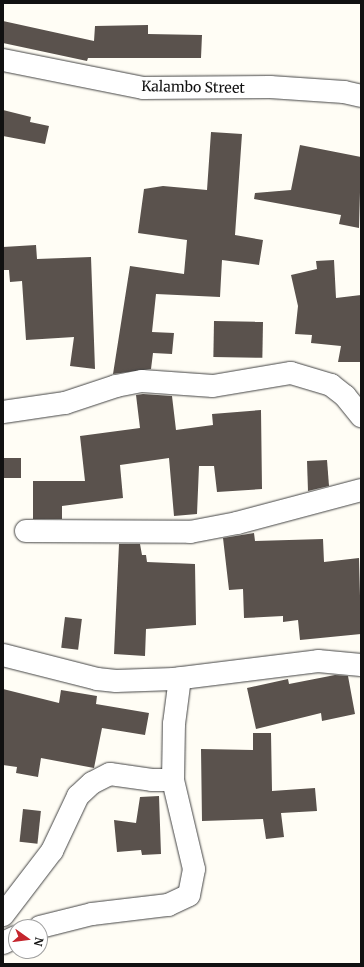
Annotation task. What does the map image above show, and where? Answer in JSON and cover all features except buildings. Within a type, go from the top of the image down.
[{"type":"street","name":"Kalambo Street","points":[[3,60],[143,88],[270,88],[344,92],[361,96]]},
{"type":"street","points":[[3,412],[66,403],[116,386],[142,381],[213,386],[291,374],[330,385],[345,396],[361,416]]},
{"type":"street","points":[[26,531],[190,532],[237,523],[361,490]]},
{"type":"street","points":[[3,656],[97,679],[143,681],[180,678],[318,661],[361,666]]},
{"type":"street","points":[[48,925],[92,914],[168,905],[188,895],[194,869],[173,780],[174,724],[180,678]]},
{"type":"street","points":[[3,915],[52,851],[78,796],[92,783],[110,774],[152,780],[173,780]]}]
